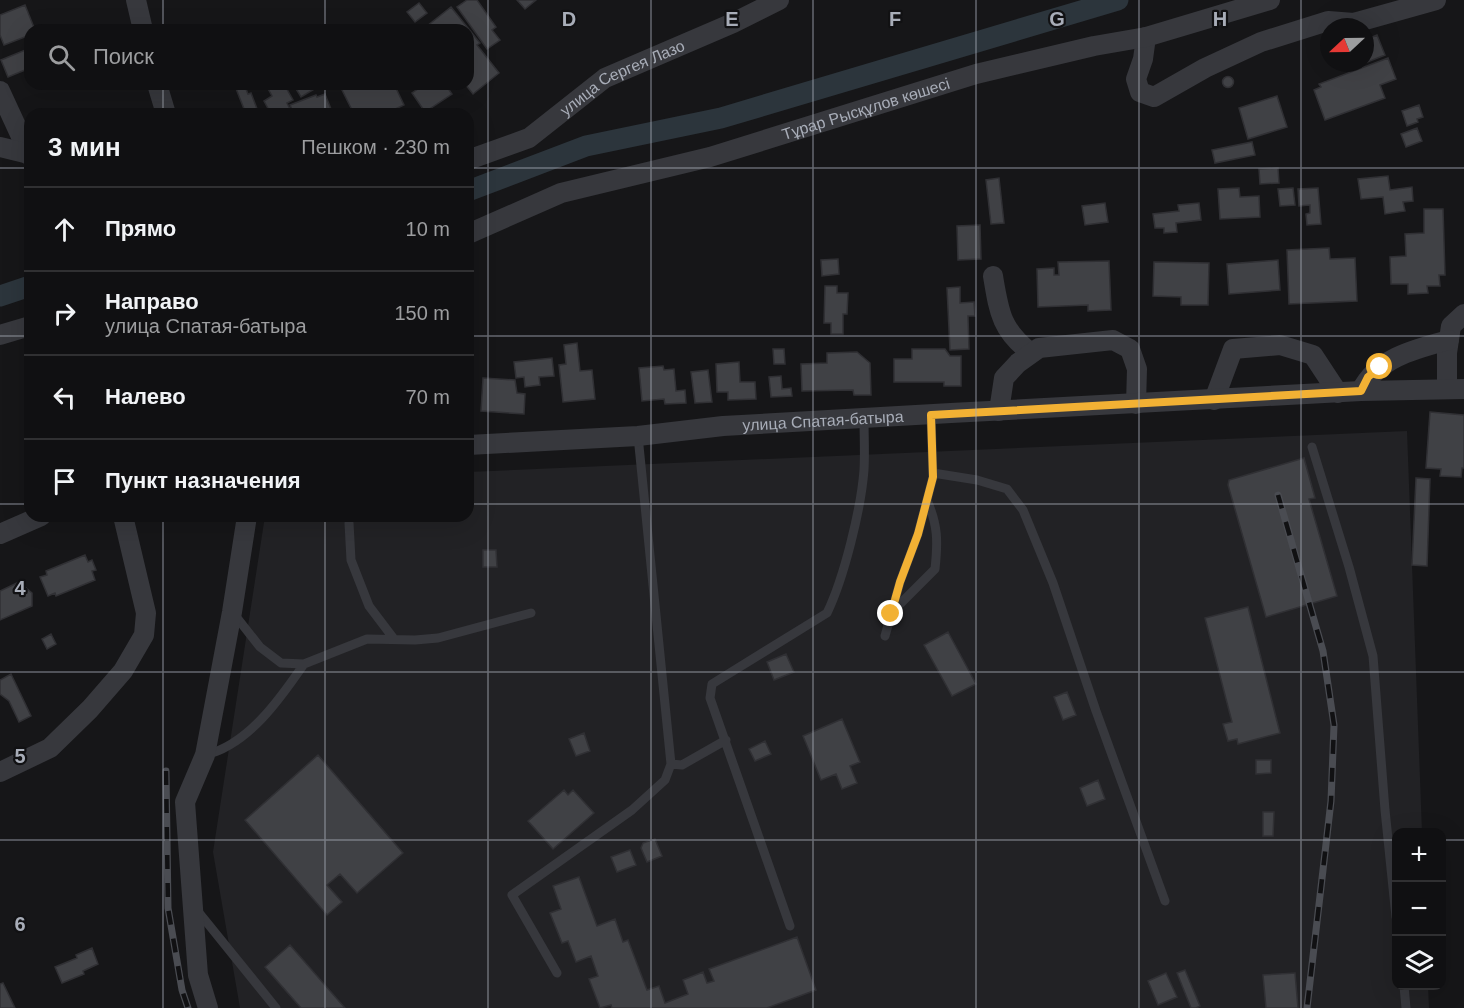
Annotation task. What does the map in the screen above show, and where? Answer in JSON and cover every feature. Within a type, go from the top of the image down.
[{"type":"street","points":[[136,0],[142,24]]},
{"type":"street","name":"улица Сергея Лазо","points":[[474,158],[529,138],[604,78],[733,23],[779,0]]},
{"type":"street","name":"Тұрар Рысқұлов көшесі","points":[[474,231],[561,194],[710,157],[976,74],[1094,46],[1146,37],[1270,0]]},
{"type":"street","points":[[1146,37],[1143,59],[1136,80],[1140,92],[1154,97],[1205,68],[1261,42],[1328,21],[1354,23],[1436,0]]},
{"type":"street","points":[[160,90],[164,108]]},
{"type":"street","points":[[0,91],[24,144]]},
{"type":"street","points":[[0,147],[24,154]]},
{"type":"street","points":[[993,276],[998,308],[1013,339],[1031,353]]},
{"type":"street","points":[[1455,389],[1449,340],[1451,326],[1464,314]]},
{"type":"street","points":[[0,335],[24,328]]},
{"type":"street","points":[[999,411],[1004,378],[1018,363],[1039,348],[1113,340],[1130,349],[1137,369],[1136,404]]},
{"type":"street","points":[[1361,391],[1368,377],[1380,367],[1401,355],[1449,340]]},
{"type":"street","points":[[1214,400],[1233,349],[1280,345],[1313,355],[1338,393]]},
{"type":"street","name":"улица Спатая-батыра","points":[[474,445],[638,436],[723,426],[1361,391],[1455,389]]},
{"type":"street","points":[[0,534],[27,522]]},
{"type":"street","points":[[0,772],[50,748],[90,709],[123,671],[144,635],[146,613],[124,522]]},
{"type":"street","points":[[207,1008],[198,975],[185,802],[205,755],[246,522]]},
{"type":"lane","points":[[885,636],[927,500],[933,473],[931,415]]},
{"type":"lane","points":[[790,926],[710,698],[712,684],[827,613],[836,594],[859,502],[864,471],[864,418]]},
{"type":"lane","points":[[557,973],[512,895],[632,810],[665,780],[671,764],[638,436]]},
{"type":"lane","points":[[1312,447],[1350,567],[1373,656],[1392,882]]},
{"type":"lane","points":[[933,473],[977,480],[1007,489],[1023,510],[1053,583],[1096,711],[1165,901]]},
{"type":"lane","points":[[891,614],[936,569],[935,520],[927,500]]},
{"type":"lane","points":[[348,523],[351,560],[369,606],[394,639]]},
{"type":"lane","points":[[232,612],[260,647],[274,658],[281,663],[304,664],[366,639],[438,638],[531,613]]},
{"type":"lane","points":[[205,755],[221,751],[253,727],[283,696],[304,664]]},
{"type":"lane","points":[[671,764],[682,765],[726,740]]},
{"type":"lane","points":[[193,905],[276,1008]]},
{"type":"lane","points":[[1404,990],[1406,1008]]},
{"type":"shaded area","points":[[1407,431],[1422,828],[1392,828],[1392,990],[1428,990],[1429,1008],[240,1008],[213,852],[264,522],[474,522],[474,472]]},
{"type":"building","points":[[467,0],[477,0],[496,27],[492,30],[500,40],[487,49],[474,31],[474,24],[469,24],[457,7]]},
{"type":"building","points":[[517,0],[536,0],[525,9]]},
{"type":"building","points":[[419,3],[427,13],[415,22],[407,12]]},
{"type":"building","points":[[25,5],[33,24],[24,24],[24,37],[4,45],[0,35],[0,15]]},
{"type":"building","points":[[451,7],[465,24],[430,24]]},
{"type":"building","points":[[1377,35],[1385,55],[1374,59],[1374,36]]},
{"type":"building","points":[[474,36],[480,43],[477,45],[499,73],[473,94],[470,90],[474,90]]},
{"type":"building","points":[[24,50],[24,70],[8,77],[1,60]]},
{"type":"building","points":[[1388,58],[1396,79],[1380,85],[1385,98],[1325,120],[1314,90],[1321,87],[1319,84],[1351,72],[1374,72],[1374,63]]},
{"type":"building","points":[[1228,76],[1234,82],[1228,88],[1222,82]]},
{"type":"building","points":[[237,90],[246,90],[248,94],[251,93],[257,108],[244,108]]},
{"type":"building","points":[[269,90],[287,90],[293,100],[287,103],[290,108],[268,108],[264,101],[272,96]]},
{"type":"building","points":[[297,90],[313,90],[301,97]]},
{"type":"building","points":[[342,90],[397,90],[404,105],[398,108],[351,108]]},
{"type":"building","points":[[416,90],[449,90],[452,94],[431,108],[422,108],[412,93]]},
{"type":"building","points":[[325,94],[331,108],[291,108],[290,105],[316,95],[317,97]]},
{"type":"building","points":[[1277,96],[1287,127],[1248,139],[1239,108]]},
{"type":"building","points":[[1419,105],[1423,117],[1417,119],[1418,122],[1407,126],[1402,111]]},
{"type":"building","points":[[1417,128],[1422,141],[1406,147],[1401,134]]},
{"type":"building","points":[[1252,142],[1255,155],[1215,163],[1212,150]]},
{"type":"building","points":[[1278,168],[1279,183],[1260,184],[1259,169]]},
{"type":"building","points":[[1388,176],[1390,190],[1412,187],[1413,201],[1403,202],[1405,211],[1385,214],[1383,197],[1361,199],[1358,179]]},
{"type":"building","points":[[999,178],[1004,223],[991,224],[986,180]]},
{"type":"building","points":[[1239,188],[1240,197],[1259,196],[1260,217],[1220,219],[1218,189]]},
{"type":"building","points":[[1293,188],[1295,205],[1280,206],[1278,189]]},
{"type":"building","points":[[1318,188],[1321,224],[1307,225],[1306,214],[1310,213],[1310,205],[1299,206],[1298,189]]},
{"type":"building","points":[[1105,203],[1108,222],[1085,225],[1082,206]]},
{"type":"building","points":[[1199,203],[1201,220],[1176,223],[1177,232],[1164,233],[1164,228],[1155,228],[1153,214],[1179,211],[1178,205]]},
{"type":"building","points":[[1424,209],[1443,209],[1445,275],[1439,275],[1440,286],[1427,286],[1428,293],[1408,294],[1408,284],[1391,284],[1390,257],[1406,256],[1405,234],[1424,233]]},
{"type":"building","points":[[980,225],[981,259],[958,260],[957,226]]},
{"type":"building","points":[[1329,248],[1330,259],[1355,258],[1357,301],[1289,304],[1287,250]]},
{"type":"building","points":[[838,259],[839,274],[822,276],[821,260]]},
{"type":"building","points":[[1278,260],[1280,290],[1229,294],[1227,264]]},
{"type":"building","points":[[1109,261],[1111,310],[1088,311],[1088,305],[1038,307],[1037,269],[1054,268],[1054,275],[1059,275],[1058,262]]},
{"type":"building","points":[[1154,262],[1209,263],[1208,305],[1181,305],[1181,297],[1153,296]]},
{"type":"building","points":[[825,286],[837,286],[837,293],[848,293],[847,314],[843,314],[843,334],[831,334],[831,323],[824,323]]},
{"type":"building","points":[[960,287],[960,303],[974,302],[975,316],[968,316],[969,349],[950,350],[947,288]]},
{"type":"building","points":[[577,343],[580,371],[592,370],[595,399],[563,402],[559,365],[566,364],[564,345]]},
{"type":"building","points":[[773,349],[784,349],[785,364],[774,364]]},
{"type":"building","points":[[912,349],[945,349],[950,356],[961,356],[961,386],[944,386],[944,382],[894,382],[894,359],[912,359]]},
{"type":"building","points":[[857,352],[870,363],[871,395],[854,395],[853,390],[802,391],[801,364],[827,363],[827,353]]},
{"type":"building","points":[[552,358],[554,376],[539,377],[540,385],[525,387],[524,377],[516,378],[514,362]]},
{"type":"building","points":[[739,362],[740,382],[755,382],[756,399],[728,400],[728,392],[717,392],[716,364]]},
{"type":"building","points":[[663,366],[664,370],[674,369],[676,391],[685,390],[686,403],[665,404],[664,399],[642,401],[639,368]]},
{"type":"building","points":[[708,370],[712,402],[695,403],[691,372]]},
{"type":"building","points":[[781,376],[782,389],[791,388],[792,396],[771,397],[769,377]]},
{"type":"building","points":[[483,378],[515,380],[517,393],[525,394],[524,414],[481,411]]},
{"type":"building","points":[[1430,412],[1464,415],[1464,468],[1462,468],[1461,477],[1440,476],[1441,469],[1426,468]]},
{"type":"building","points":[[1304,458],[1315,498],[1309,499],[1337,596],[1266,617],[1228,485],[1229,480]]},
{"type":"building","points":[[1416,478],[1430,479],[1427,566],[1412,565]]},
{"type":"building","points":[[483,550],[496,550],[497,567],[483,567]]},
{"type":"building","points":[[85,555],[88,562],[92,560],[96,570],[92,571],[95,580],[56,596],[55,593],[48,596],[40,577],[47,575],[46,571]]},
{"type":"building","points":[[19,582],[32,593],[32,606],[0,620],[0,591]]},
{"type":"building","points":[[1248,607],[1280,733],[1238,744],[1237,739],[1228,741],[1223,724],[1232,722],[1205,618]]},
{"type":"building","points":[[948,632],[976,684],[952,696],[924,645]]},
{"type":"building","points":[[51,634],[56,644],[47,649],[42,639]]},
{"type":"building","points":[[786,654],[794,672],[774,680],[767,662]]},
{"type":"building","points":[[11,674],[31,716],[19,722],[9,701],[0,694],[0,680]]},
{"type":"building","points":[[1067,692],[1076,715],[1063,720],[1054,697]]},
{"type":"building","points":[[842,719],[860,762],[850,766],[857,783],[842,789],[836,774],[821,780],[803,736]]},
{"type":"building","points":[[584,733],[590,751],[576,756],[569,739]]},
{"type":"building","points":[[765,741],[771,754],[755,761],[749,749]]},
{"type":"building","points":[[318,755],[403,853],[357,893],[340,874],[327,885],[342,902],[327,915],[245,820]]},
{"type":"building","points":[[1256,760],[1271,760],[1271,773],[1256,774]]},
{"type":"building","points":[[1098,780],[1105,799],[1087,806],[1080,788]]},
{"type":"building","points":[[564,790],[568,795],[573,790],[594,813],[553,849],[528,821]]},
{"type":"building","points":[[1263,812],[1274,812],[1273,836],[1263,836]]},
{"type":"building","points":[[655,839],[662,856],[647,862],[641,848],[643,843]]},
{"type":"building","points":[[630,850],[636,865],[617,872],[611,857]]},
{"type":"building","points":[[579,877],[597,926],[615,919],[623,942],[628,940],[647,990],[659,986],[665,1003],[688,994],[683,980],[703,972],[707,983],[714,981],[709,969],[797,937],[816,990],[767,1008],[612,1008],[611,1005],[600,1008],[589,979],[598,976],[591,956],[576,962],[568,941],[562,943],[550,913],[561,909],[553,886]]},
{"type":"building","points":[[290,945],[345,1008],[301,1008],[265,967]]},
{"type":"building","points":[[92,948],[98,964],[83,971],[84,974],[62,983],[55,967],[77,958],[76,955]]},
{"type":"building","points":[[1185,970],[1200,1006],[1196,1008],[1191,1008],[1177,973]]},
{"type":"building","points":[[1166,973],[1177,997],[1158,1005],[1148,981]]},
{"type":"building","points":[[1295,973],[1298,1008],[1266,1008],[1263,975]]},
{"type":"building","points":[[3,983],[15,1008],[0,1008],[0,984]]},
{"type":"waterway","points":[[474,189],[586,146],[721,118],[1118,0]]},
{"type":"waterway","points":[[0,296],[24,288]]},
{"type":"railway","points":[[1278,495],[1323,651],[1334,725],[1331,801],[1307,1008]]},
{"type":"railway","points":[[166,771],[168,908],[182,990],[188,1008]]},
{"type":"route","points":[[891,614],[918,534],[933,477],[931,415],[1361,391],[1368,377],[1380,367]]}]
